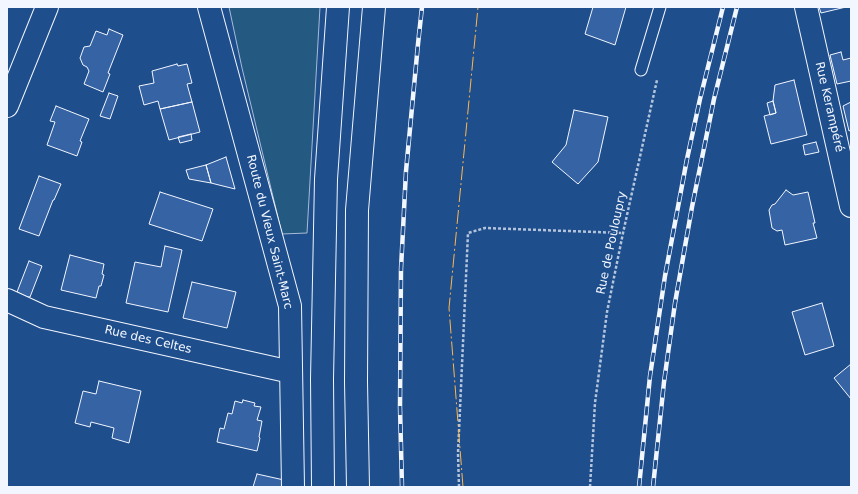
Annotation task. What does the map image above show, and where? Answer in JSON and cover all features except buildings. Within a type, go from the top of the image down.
[{"type":"main road","points":[[7,106],[47,7]]},
{"type":"main road","name":"Route du Vieux Saint-Marc","points":[[210,7],[290,306],[293,487]]},
{"type":"main road","points":[[323,487],[322,379],[326,179],[338,7]]},
{"type":"main road","points":[[358,487],[356,382],[357,210],[374,7]]},
{"type":"main road","name":"Rue Kerampéré","points":[[806,7],[851,206]]},
{"type":"main road","name":"Rue des Celtes","points":[[7,300],[44,317],[291,372]]},
{"type":"lane","points":[[641,70],[660,7]]},
{"type":"path","name":"Rue de Pouloupry","points":[[590,487],[595,403],[607,312],[623,233],[659,75]]},
{"type":"path","points":[[459,487],[458,453],[468,233],[485,228],[623,233]]},
{"type":"shaded area","points":[[229,7],[320,7],[307,233],[282,234],[242,68]]},
{"type":"railway","points":[[402,487],[400,407],[401,269],[406,171],[422,7]]},
{"type":"railway","points":[[639,487],[650,376],[665,276],[687,159],[723,7]]},
{"type":"railway","points":[[653,487],[664,382],[675,303],[692,207],[714,99],[737,7]]},
{"type":"power","points":[[463,487],[449,308],[478,7]]}]
